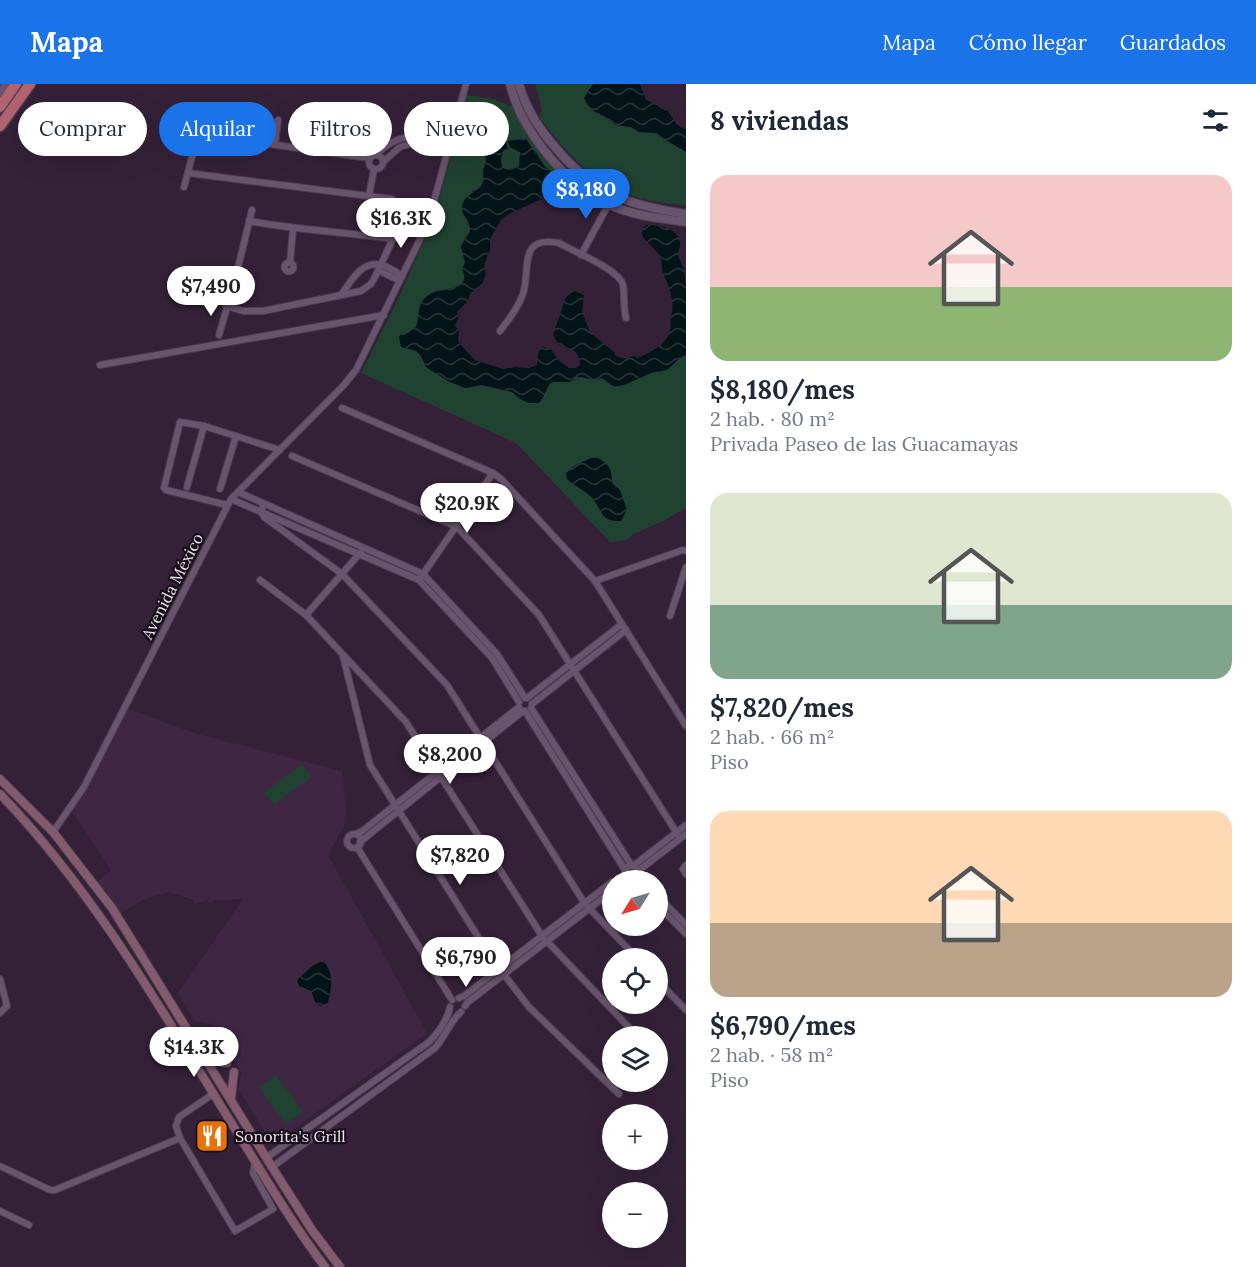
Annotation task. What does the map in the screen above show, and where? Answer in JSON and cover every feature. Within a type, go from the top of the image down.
[{"type":"highway","points":[[0,107],[16,84]]},
{"type":"highway","points":[[0,126],[30,84]]},
{"type":"main road","points":[[0,779],[53,832],[116,914],[217,1077],[217,1090]]},
{"type":"main road","points":[[0,794],[41,838],[89,898],[188,1051],[217,1090],[255,1162],[325,1267]]},
{"type":"main road","points":[[188,1051],[209,1074],[217,1077]]},
{"type":"main road","points":[[204,1056],[227,1063]]},
{"type":"main road","points":[[231,1099],[234,1072]]},
{"type":"main road","points":[[217,1090],[231,1099],[312,1230],[340,1267]]},
{"type":"main road","points":[[303,1236],[312,1230]]},
{"type":"street","points":[[0,94],[6,84]]},
{"type":"street","name":"Avenida México","points":[[461,102],[466,84]]},
{"type":"street","points":[[510,84],[530,131],[578,185],[609,204],[645,216],[686,222]]},
{"type":"street","points":[[519,84],[520,104],[573,168],[585,179],[613,196],[638,205],[686,214]]},
{"type":"street","points":[[276,132],[278,120]]},
{"type":"street","points":[[374,169],[382,166],[383,162],[404,146]]},
{"type":"street","points":[[184,187],[192,156]]},
{"type":"street","points":[[352,156],[369,158],[372,156]]},
{"type":"street","points":[[380,156],[383,162]]},
{"type":"street","name":"Avenida México","points":[[53,832],[84,787],[230,502],[351,378],[428,223],[446,156]]},
{"type":"street","points":[[369,158],[368,163],[374,169]]},
{"type":"street","points":[[369,196],[374,169]]},
{"type":"street","points":[[188,173],[392,199]]},
{"type":"street","points":[[581,255],[613,196]]},
{"type":"street","points":[[219,335],[252,210]]},
{"type":"street","points":[[249,221],[293,229],[325,230],[393,238]]},
{"type":"street","points":[[226,306],[254,312],[361,291],[371,284],[400,224]]},
{"type":"street","points":[[290,262],[293,229]]},
{"type":"street","points":[[500,331],[517,308],[524,292],[526,257],[529,250],[549,241],[559,243],[609,268],[619,277],[623,285],[626,318]]},
{"type":"street","points":[[341,295],[361,269],[372,265],[401,279]]},
{"type":"street","points":[[100,365],[384,315]]},
{"type":"street","points":[[342,408],[494,473],[595,580],[686,726]]},
{"type":"street","points":[[262,508],[164,488],[178,424],[184,421],[204,426],[280,450]]},
{"type":"street","points":[[187,487],[204,426]]},
{"type":"street","points":[[220,489],[236,436]]},
{"type":"street","points":[[292,456],[457,527],[539,615],[681,835]]},
{"type":"street","points":[[421,577],[494,473]]},
{"type":"street","points":[[238,492],[262,508],[421,577],[492,658],[635,869],[681,835],[686,825]]},
{"type":"street","points":[[262,508],[264,517],[362,552]]},
{"type":"street","points":[[278,523],[342,574],[447,685],[587,906],[627,948]]},
{"type":"street","points":[[595,580],[683,550],[686,551]]},
{"type":"street","points":[[306,615],[362,552]]},
{"type":"street","points":[[670,616],[686,567]]},
{"type":"street","points":[[260,580],[306,615],[406,722],[544,939],[627,1026]]},
{"type":"street","points":[[396,808],[359,844],[351,847],[347,842],[349,836],[361,832],[396,808],[624,627]]},
{"type":"street","points":[[343,654],[370,765],[396,808],[501,972],[529,1007],[619,1094]]},
{"type":"street","points":[[525,705],[624,870]]},
{"type":"street","points":[[355,834],[360,838],[359,844],[454,1001],[454,1012],[463,1009]]},
{"type":"street","points":[[686,865],[683,869],[686,874]]},
{"type":"street","points":[[272,1167],[435,1048],[468,1002],[501,972],[587,906],[602,892]]},
{"type":"street","points":[[587,906],[602,897]]},
{"type":"street","points":[[668,906],[686,925]]},
{"type":"street","points":[[668,916],[686,934]]},
{"type":"street","points":[[266,1158],[429,1042],[441,1027],[454,1001],[501,972]]},
{"type":"street","points":[[0,980],[7,1006],[0,1013]]},
{"type":"street","points":[[668,991],[686,1010]]},
{"type":"street","points":[[454,1001],[465,1002],[463,1009]]},
{"type":"street","points":[[429,1042],[435,1048]]},
{"type":"street","points":[[369,1086],[374,1092]]},
{"type":"street","points":[[217,1090],[179,1117],[176,1126],[180,1138],[235,1231],[273,1209],[253,1173],[255,1162]]},
{"type":"street","points":[[304,1132],[310,1138]]},
{"type":"street","points":[[0,1166],[55,1191],[180,1138]]},
{"type":"street","points":[[286,1145],[291,1152]]},
{"type":"street","points":[[0,1211],[29,1225]]},
{"type":"shaded area","points":[[128,709],[197,734],[342,771],[346,809],[344,826],[328,855],[427,1033],[273,1144],[238,1089],[242,1072],[239,1071],[224,1044],[213,1031],[211,1024],[195,1021],[178,993],[243,899],[215,900],[210,903],[207,900],[195,904],[194,900],[169,892],[142,900],[120,914],[97,882],[111,870],[71,810],[82,798]]},
{"type":"green space","points":[[535,84],[593,84],[586,94],[585,102],[594,112],[604,116],[615,125],[631,127],[639,132],[654,133],[686,152],[686,206],[635,197],[606,184],[593,175],[570,154],[539,117],[542,110]]},
{"type":"green space","points":[[467,95],[501,102],[465,102]]},
{"type":"green space","points":[[509,105],[515,107],[573,185],[572,188],[567,190],[555,179],[537,153],[522,138],[509,141]]},
{"type":"green space","points":[[509,141],[521,154],[519,166],[510,170],[502,168],[500,163],[502,156],[509,156]]},
{"type":"green space","points":[[451,156],[485,156],[483,183],[481,188],[472,191],[466,218],[470,230],[463,246],[464,279],[455,288],[435,291],[418,317],[416,327],[408,333],[426,367],[448,381],[465,388],[481,385],[512,392],[520,399],[543,399],[547,386],[552,382],[573,381],[576,377],[596,380],[601,378],[614,384],[626,383],[654,372],[666,370],[686,355],[686,508],[633,534],[626,540],[610,542],[516,443],[361,373],[434,219]]},
{"type":"green space","points":[[302,764],[311,777],[274,805],[264,793]]},
{"type":"green space","points":[[276,1075],[303,1112],[286,1124],[259,1088]]},
{"type":"water","points":[[593,84],[640,84],[646,100],[667,109],[676,124],[686,130],[686,152],[654,133],[639,132],[631,127],[615,125],[590,109],[584,98]]},
{"type":"water","points":[[526,139],[545,167],[567,190],[564,196],[539,200],[507,215],[501,220],[490,239],[483,282],[480,287],[471,292],[467,302],[457,312],[458,319],[455,325],[459,331],[460,344],[475,360],[503,369],[529,368],[537,365],[538,353],[543,347],[551,349],[558,360],[569,368],[576,368],[580,365],[580,360],[576,353],[559,345],[553,335],[566,297],[574,291],[584,295],[582,312],[590,332],[616,356],[626,359],[634,356],[638,358],[663,343],[670,332],[673,307],[660,257],[642,233],[646,225],[661,226],[671,230],[680,242],[678,256],[684,269],[686,290],[686,355],[666,370],[654,372],[623,385],[613,386],[601,378],[596,380],[581,377],[576,377],[570,382],[552,382],[539,403],[529,403],[512,392],[482,385],[465,388],[448,381],[426,367],[416,351],[401,347],[399,337],[416,327],[423,300],[432,293],[459,286],[463,282],[462,269],[465,262],[461,247],[470,230],[462,209],[468,196],[482,185],[485,156],[501,156],[503,168],[511,170],[519,166],[520,152],[510,148],[509,141]]},
{"type":"water","points":[[591,458],[598,458],[606,464],[610,469],[613,484],[620,490],[627,510],[621,521],[605,517],[590,496],[567,479],[566,473],[574,466]]},
{"type":"water","points":[[320,962],[324,962],[330,972],[331,982],[328,1003],[320,1006],[315,1002],[311,991],[299,986],[297,980]]},
{"type":"place","name":"Sonorita's Grill","points":[[212,1136]]}]
